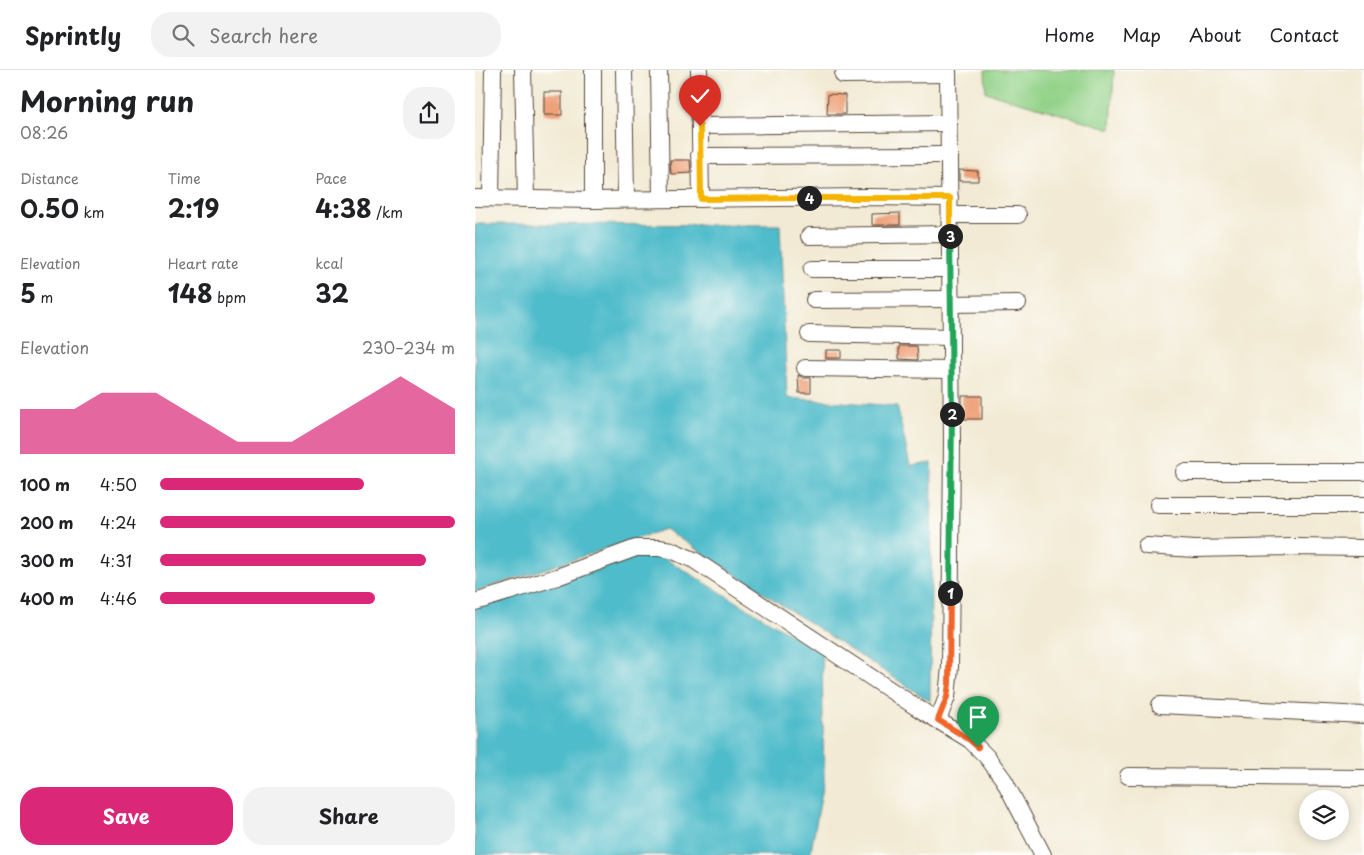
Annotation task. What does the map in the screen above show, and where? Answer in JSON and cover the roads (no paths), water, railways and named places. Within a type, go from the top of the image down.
[{"type":"street","points":[[493,70],[483,198],[593,200],[950,198]]},
{"type":"street","points":[[523,70],[526,198]]},
{"type":"street","points":[[593,70],[593,200]]},
{"type":"street","points":[[624,70],[626,199]]},
{"type":"street","points":[[659,70],[661,199]]},
{"type":"street","points":[[699,70],[701,199]]},
{"type":"street","points":[[843,75],[948,72],[951,301],[949,666],[947,697],[938,720]]},
{"type":"street","points":[[700,126],[949,123]]},
{"type":"street","points":[[699,156],[949,155]]},
{"type":"street","points":[[950,215],[1018,215]]},
{"type":"street","points":[[809,236],[950,234]]},
{"type":"street","points":[[812,269],[950,269]]},
{"type":"street","points":[[814,300],[1018,303]]},
{"type":"street","points":[[809,334],[951,336]]},
{"type":"street","points":[[805,368],[951,370]]},
{"type":"street","points":[[1184,472],[1364,472]]},
{"type":"street","points":[[1158,505],[1364,505]]},
{"type":"street","points":[[1146,546],[1189,549],[1364,548]]},
{"type":"street","points":[[475,602],[557,577],[625,551],[647,548],[671,550],[694,560],[970,740],[987,757],[1004,780],[1043,855]]},
{"type":"street","points":[[1160,705],[1364,716]]},
{"type":"street","points":[[1128,776],[1364,778]]},
{"type":"water","points":[[475,224],[780,225],[787,398],[897,406],[910,466],[932,463],[930,701],[665,529],[475,592]]},
{"type":"water","points":[[647,548],[822,653],[824,782],[810,855],[475,855],[475,605]]}]
